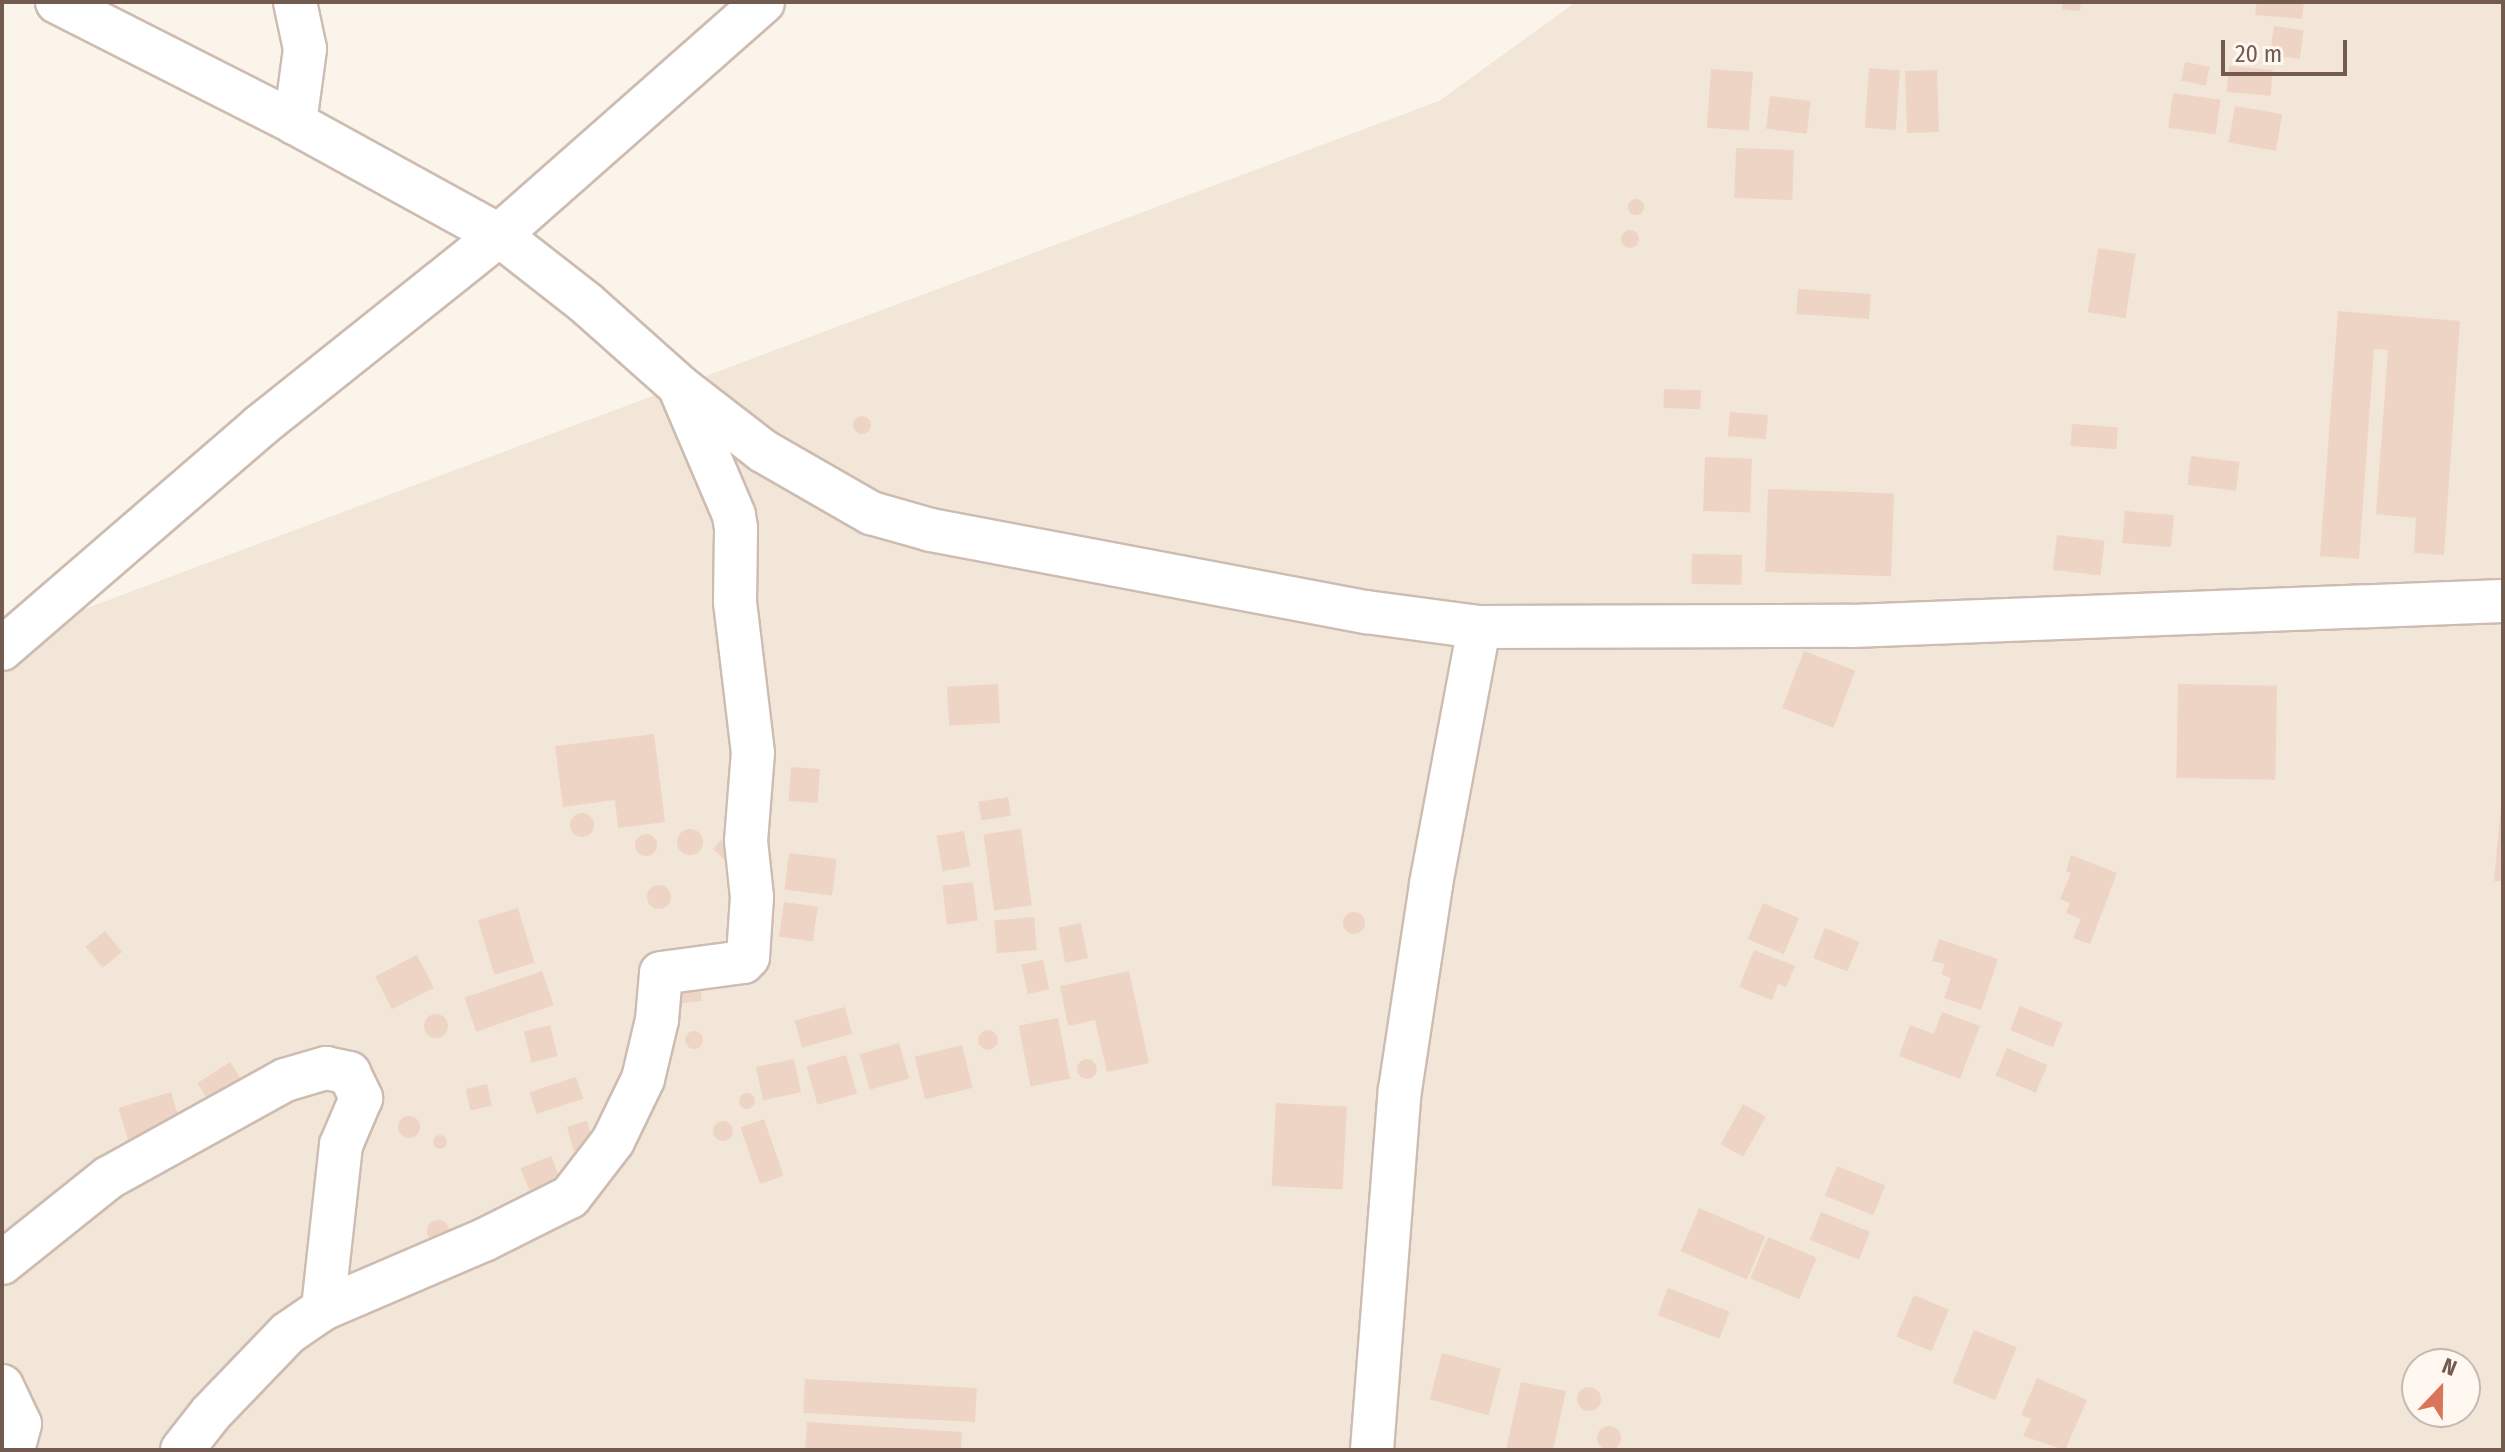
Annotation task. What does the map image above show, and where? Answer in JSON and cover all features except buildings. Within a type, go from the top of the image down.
[{"type":"street","points":[[57,2],[295,123],[499,235],[586,303],[679,386],[763,451],[871,513],[931,530],[1179,574],[1366,612],[1479,627],[1852,626],[2503,601]]},
{"type":"street","points":[[295,2],[305,49],[295,123]]},
{"type":"street","points":[[2,649],[260,426],[499,235],[763,2]]},
{"type":"street","points":[[182,1450],[211,1413],[288,1333],[323,1309],[484,1240],[570,1197],[613,1141],[643,1079],[657,1020],[661,973],[743,962],[748,957],[752,897],[746,841],[753,753],[735,602],[736,528],[734,515],[679,386]]},
{"type":"street","points":[[1372,1450],[1400,1090],[1431,884],[1479,627]]},
{"type":"street","points":[[2,1263],[108,1178],[285,1080],[326,1068],[349,1073],[361,1098],[341,1145],[323,1309]]},
{"type":"street","points":[[2,1386],[20,1424],[13,1450]]},
{"type":"shaded area","points":[[1576,2],[2503,2],[2503,1450],[2,1450],[2,640],[1439,101]]}]
